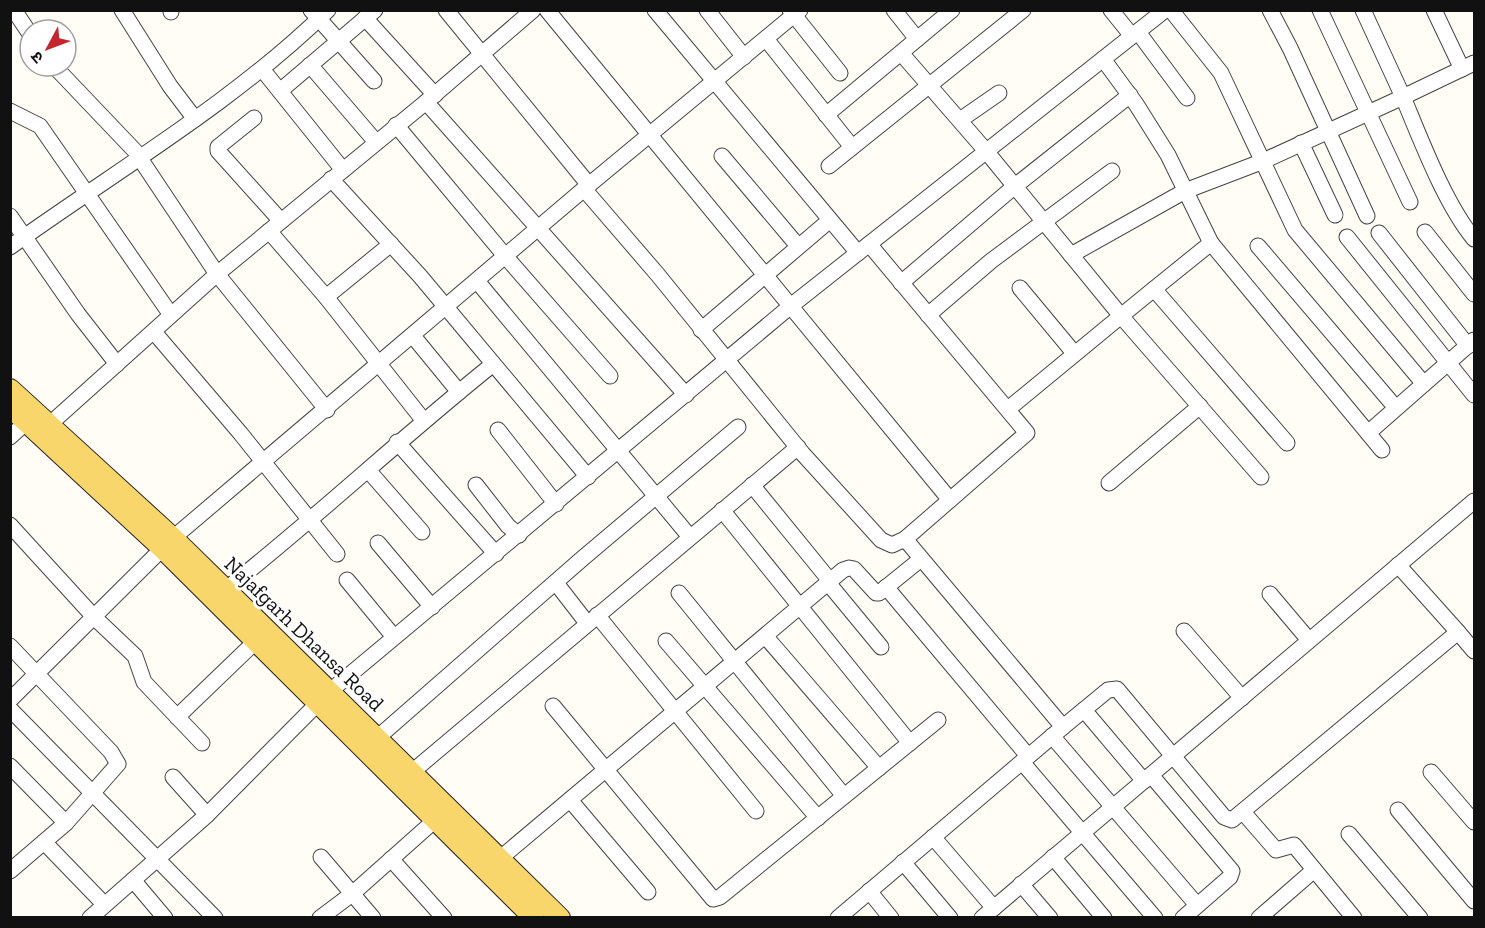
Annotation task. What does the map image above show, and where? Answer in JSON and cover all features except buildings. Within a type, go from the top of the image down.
[{"type":"main road","name":"Najafgarh Dhansa Road","points":[[10,389],[38,419],[168,543],[225,590],[435,820],[560,918]]},
{"type":"main road","name":"Najafgarh Dhansa Road","points":[[10,406],[38,419]]},
{"type":"main road","name":"Najafgarh Dhansa Road","points":[[168,543],[255,642],[376,739],[450,807],[534,918]]},
{"type":"street","points":[[122,10],[195,118]]},
{"type":"street","points":[[446,10],[701,330],[798,447],[881,540],[892,545],[905,539],[1025,436],[1024,429],[901,283],[830,220],[655,10]]},
{"type":"street","points":[[10,437],[117,364],[217,274],[430,99],[533,10]]},
{"type":"street","points":[[547,10],[792,305],[950,500]]},
{"type":"street","points":[[707,10],[744,57]]},
{"type":"street","points":[[894,10],[917,39]]},
{"type":"street","points":[[826,115],[952,10]]},
{"type":"street","points":[[829,166],[1023,10]]},
{"type":"street","points":[[1110,10],[1135,34],[1187,98]]},
{"type":"street","points":[[90,918],[207,815],[323,698],[394,637],[792,305],[1165,10]]},
{"type":"street","points":[[1171,10],[1221,73],[1237,102],[1261,162],[1294,230],[1424,384]]},
{"type":"street","points":[[1270,10],[1367,216]]},
{"type":"street","points":[[1320,10],[1410,202]]},
{"type":"street","points":[[1363,10],[1403,97],[1469,223],[1474,239]]},
{"type":"street","points":[[1071,255],[1185,191],[1261,162],[1468,66],[1434,10]]},
{"type":"street","points":[[10,700],[168,543],[327,410],[586,187],[766,39],[795,12],[840,74]]},
{"type":"street","points":[[10,247],[262,69],[319,13],[338,40],[374,81]]},
{"type":"street","points":[[280,92],[370,14],[430,99],[538,228],[686,395]]},
{"type":"street","points":[[766,39],[852,147]]},
{"type":"street","points":[[901,53],[986,151],[1121,316],[1261,477]]},
{"type":"street","points":[[1103,59],[1130,95],[1168,155],[1211,243],[1382,450]]},
{"type":"street","points":[[310,65],[376,142]]},
{"type":"street","points":[[262,69],[337,174],[391,244],[588,477]]},
{"type":"street","points":[[65,78],[138,158],[217,274],[327,410]]},
{"type":"street","points":[[960,120],[999,93]]},
{"type":"street","points":[[901,283],[1015,186],[1130,95]]},
{"type":"street","points":[[10,111],[40,126],[171,315]]},
{"type":"street","points":[[254,118],[218,147],[218,151],[281,221]]},
{"type":"street","points":[[396,125],[610,376]]},
{"type":"street","points":[[1301,143],[1335,215]]},
{"type":"street","points":[[722,156],[798,246]]},
{"type":"street","points":[[928,315],[991,261],[1112,171]]},
{"type":"street","points":[[10,216],[117,364]]},
{"type":"street","points":[[701,330],[765,273],[830,220]]},
{"type":"street","points":[[269,231],[326,297],[424,421]]},
{"type":"street","points":[[1425,232],[1474,294]]},
{"type":"street","points":[[1368,433],[1471,343],[1379,233]]},
{"type":"street","points":[[1347,237],[1474,395]]},
{"type":"street","points":[[1008,409],[1211,243]]},
{"type":"street","points":[[326,297],[391,244]]},
{"type":"street","points":[[1258,246],[1396,408]]},
{"type":"street","points":[[477,281],[690,537]]},
{"type":"street","points":[[1020,288],[1074,353]]},
{"type":"street","points":[[1154,289],[1287,443]]},
{"type":"street","points":[[154,332],[337,554]]},
{"type":"street","points":[[413,336],[459,392]]},
{"type":"street","points":[[225,590],[309,521],[397,442],[492,365]]},
{"type":"street","points":[[1109,483],[1200,406]]},
{"type":"street","points":[[376,739],[738,427]]},
{"type":"street","points":[[498,430],[556,504]]},
{"type":"street","points":[[397,442],[496,554]]},
{"type":"street","points":[[412,772],[798,447]]},
{"type":"street","points":[[368,470],[422,532]]},
{"type":"street","points":[[476,485],[508,526],[519,535]]},
{"type":"street","points":[[752,485],[881,647]]},
{"type":"street","points":[[933,837],[988,913],[1242,698],[1308,639],[1474,501]]},
{"type":"street","points":[[722,510],[910,743]]},
{"type":"street","points":[[10,525],[95,618],[135,656],[144,682],[202,743]]},
{"type":"street","points":[[905,539],[1057,732],[1112,808],[1197,905]]},
{"type":"street","points":[[378,543],[432,606]]},
{"type":"street","points":[[493,864],[849,568],[854,570],[876,593],[921,559]]},
{"type":"street","points":[[1398,565],[1474,651]]},
{"type":"street","points":[[347,580],[394,637]]},
{"type":"street","points":[[556,583],[592,619],[756,811]]},
{"type":"street","points":[[886,587],[1082,832],[1155,918]]},
{"type":"street","points":[[678,593],[736,661],[844,796]]},
{"type":"street","points":[[1270,594],[1308,639]]},
{"type":"street","points":[[1184,631],[1242,698]]},
{"type":"street","points":[[838,918],[1108,690],[1117,689],[1224,817],[1232,820],[1458,632]]},
{"type":"street","points":[[766,637],[879,768]]},
{"type":"street","points":[[666,641],[818,818]]},
{"type":"street","points":[[177,717],[255,642]]},
{"type":"street","points":[[10,646],[117,760],[116,769],[66,823],[10,871]]},
{"type":"street","points":[[553,706],[713,899],[720,897],[938,720]]},
{"type":"street","points":[[10,709],[92,794],[158,857],[215,918]]},
{"type":"street","points":[[1084,710],[1232,871],[1230,877],[1183,918]]},
{"type":"street","points":[[10,766],[66,823]]},
{"type":"street","points":[[1431,772],[1474,822]]},
{"type":"street","points":[[173,777],[207,815]]},
{"type":"street","points":[[570,800],[648,892]]},
{"type":"street","points":[[320,918],[352,894],[450,807]]},
{"type":"street","points":[[1398,810],[1474,901]]},
{"type":"street","points":[[1243,812],[1276,850],[1294,845],[1354,918]]},
{"type":"street","points":[[1349,834],[1420,918]]},
{"type":"street","points":[[44,842],[104,904]]},
{"type":"street","points":[[321,857],[373,918]]},
{"type":"street","points":[[1053,857],[1104,918]]},
{"type":"street","points":[[391,859],[444,918]]},
{"type":"street","points":[[903,862],[950,918]]},
{"type":"street","points":[[1259,918],[1314,870]]},
{"type":"street","points":[[132,880],[165,918]]},
{"type":"street","points":[[1022,884],[1050,918]]},
{"type":"street","points":[[869,891],[891,918]]}]
